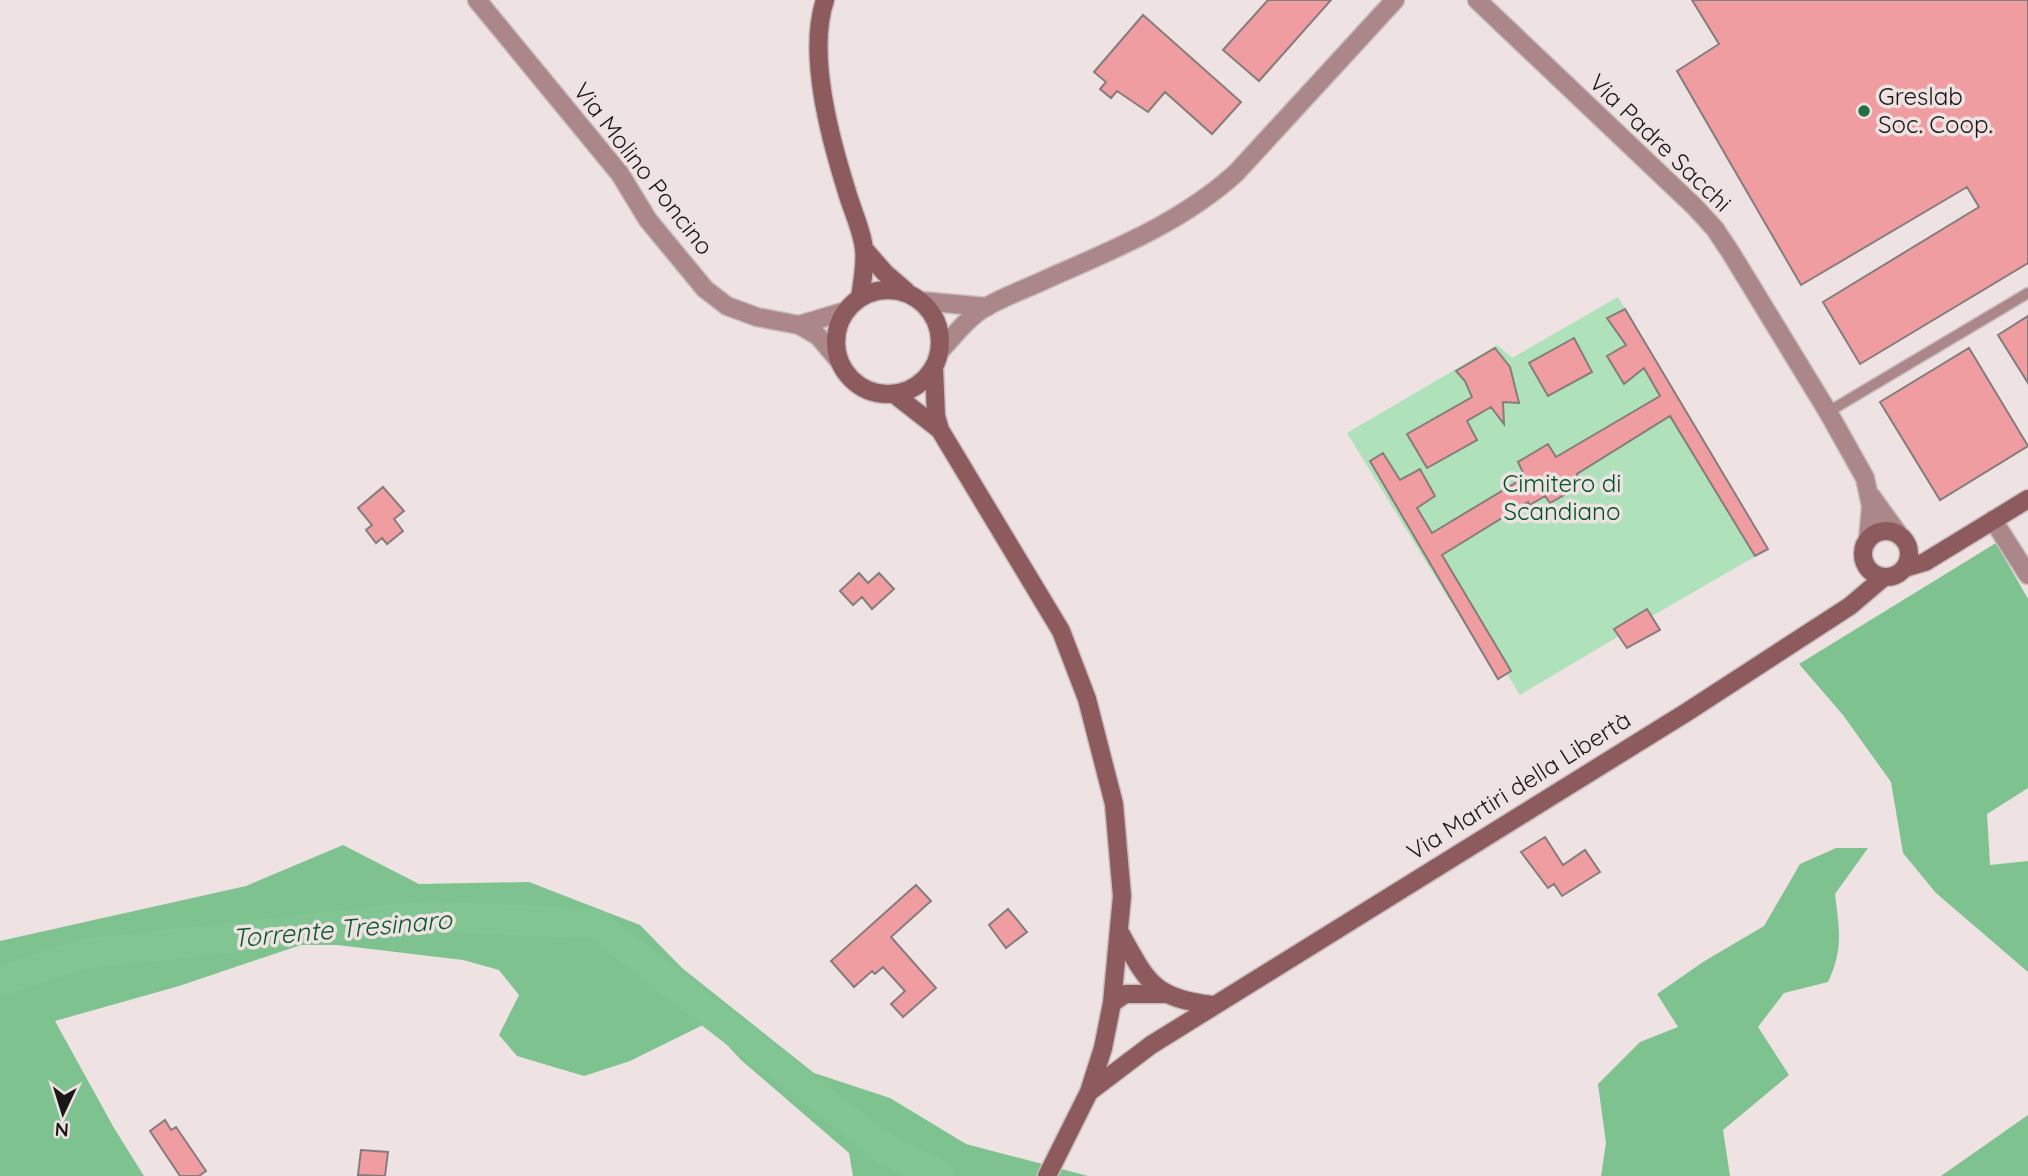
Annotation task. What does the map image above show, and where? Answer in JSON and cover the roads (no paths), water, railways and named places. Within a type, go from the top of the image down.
[{"type":"main road","points":[[825,0],[821,12],[819,42],[822,86],[837,161],[864,249],[860,298]]},
{"type":"main road","points":[[864,249],[885,273],[931,312],[937,324],[940,338],[936,416],[940,430],[1061,632],[1087,699],[1114,804],[1122,896],[1112,1003],[1088,1092],[1048,1176]]},
{"type":"main road","points":[[915,298],[889,290],[869,293],[860,298],[846,311],[836,336],[840,362],[847,373],[867,390],[894,394],[913,388],[928,376],[937,360]]},
{"type":"main road","points":[[894,394],[940,430]]},
{"type":"main road","name":"Via Martiri della Libertà","points":[[1088,1092],[1150,1045],[1212,1005],[1687,712],[1850,606],[1884,577],[1899,573],[1907,561],[1926,562],[2028,499]]},
{"type":"main road","points":[[1850,606],[1861,580],[1863,553],[1868,540],[1880,532],[1900,536],[1905,541],[1907,561]]},
{"type":"main road","points":[[1864,560],[1871,572],[1884,577]]},
{"type":"main road","points":[[1119,932],[1148,980],[1166,994],[1184,1002],[1212,1005]]},
{"type":"main road","points":[[1112,1003],[1125,995],[1166,994]]},
{"type":"street","name":"Via Molino Poncino","points":[[477,0],[620,173],[648,220],[705,289],[727,306],[757,317],[799,325],[818,336],[840,362]]},
{"type":"street","points":[[937,360],[975,315],[987,307],[1168,222],[1210,197],[1236,173],[1395,0]]},
{"type":"street","name":"Via Padre Sacchi","points":[[1478,0],[1715,229],[1828,412],[1865,478],[1870,496],[1871,525],[1868,540]]},
{"type":"street","points":[[915,298],[987,307]]},
{"type":"street","name":"Via Molino Poncino","points":[[799,325],[846,311]]},
{"type":"street","name":"Via Padre Sacchi","points":[[1870,496],[1900,536]]},
{"type":"street","points":[[1993,520],[2028,575]]},
{"type":"lane","points":[[1828,412],[2028,293]]},
{"type":"waterway","name":"Torrente Tresinaro","points":[[0,981],[84,954],[428,916],[596,924],[885,1149],[940,1176]]},
{"type":"place","name":"Greslab Soc. Coop.","points":[[1864,111]]},
{"type":"park label","name":"Cimitero di Scandiano","points":[[1562,498]]}]
